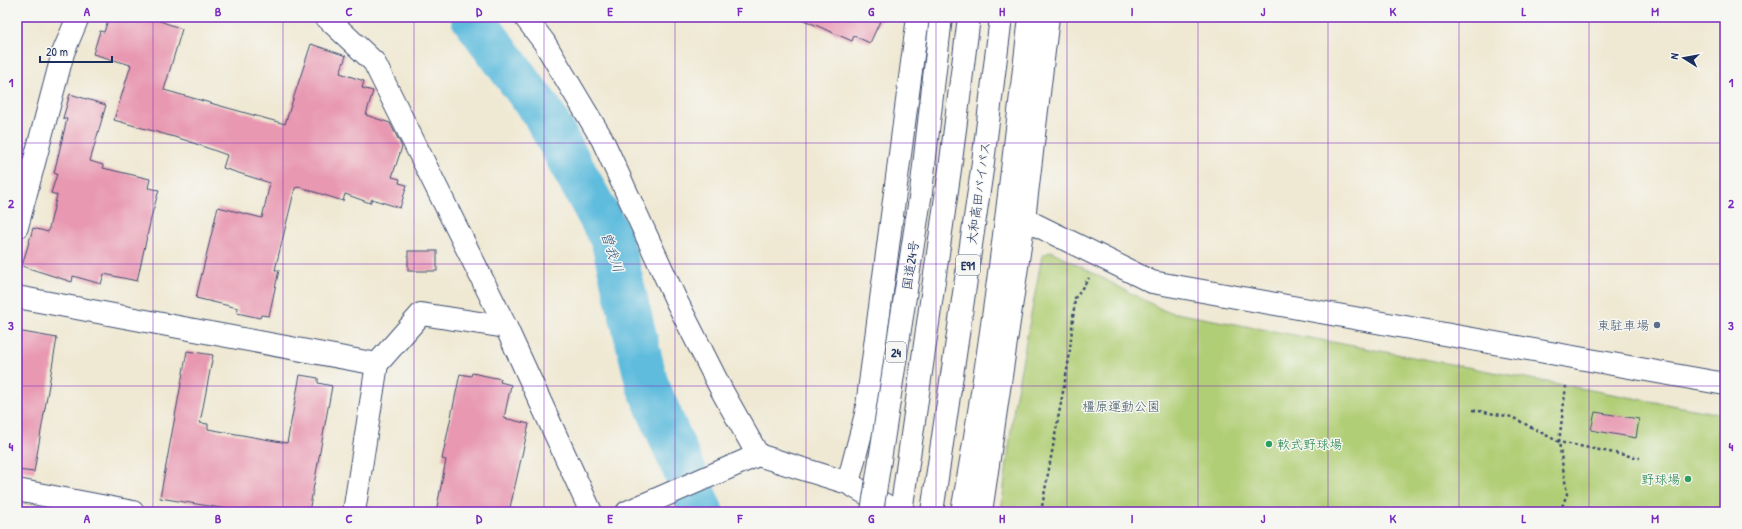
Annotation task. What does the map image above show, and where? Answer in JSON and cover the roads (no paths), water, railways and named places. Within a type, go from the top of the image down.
[{"type":"main road","points":[[17,228],[63,53],[78,17]]},
{"type":"main road","points":[[326,17],[374,62],[506,327],[591,512]]},
{"type":"main road","points":[[525,17],[544,42],[602,139],[676,300],[722,391],[753,457]]},
{"type":"main road","points":[[848,483],[866,414],[918,17]]},
{"type":"main road","name":"国道24号","points":[[872,512],[921,192],[941,17]]},
{"type":"main road","name":"E91","points":[[901,512],[950,169],[969,17]]},
{"type":"main road","name":"大和高田バイパス","points":[[932,512],[982,170],[1001,17]]},
{"type":"main road","points":[[962,512],[977,430],[1008,203],[1030,17]]},
{"type":"main road","points":[[981,512],[1024,219],[1048,17]]},
{"type":"main road","points":[[1024,219],[1152,282],[1725,384]]},
{"type":"main road","points":[[17,297],[377,364]]},
{"type":"main road","points":[[354,512],[377,364],[422,314],[506,327]]},
{"type":"main road","points":[[627,512],[753,457],[848,483],[897,512]]},
{"type":"main road","points":[[17,490],[133,512]]},
{"type":"waterway","name":"曽我川","points":[[472,17],[543,113],[612,240],[647,384],[702,512]]},
{"type":"place","name":"東駐車場","points":[[1657,325]]},
{"type":"place","name":"軟式野球場","points":[[1269,444]]},
{"type":"place","name":"野球場","points":[[1688,479]]},
{"type":"park label","name":"橿原運動公園","points":[[1121,406]]}]
